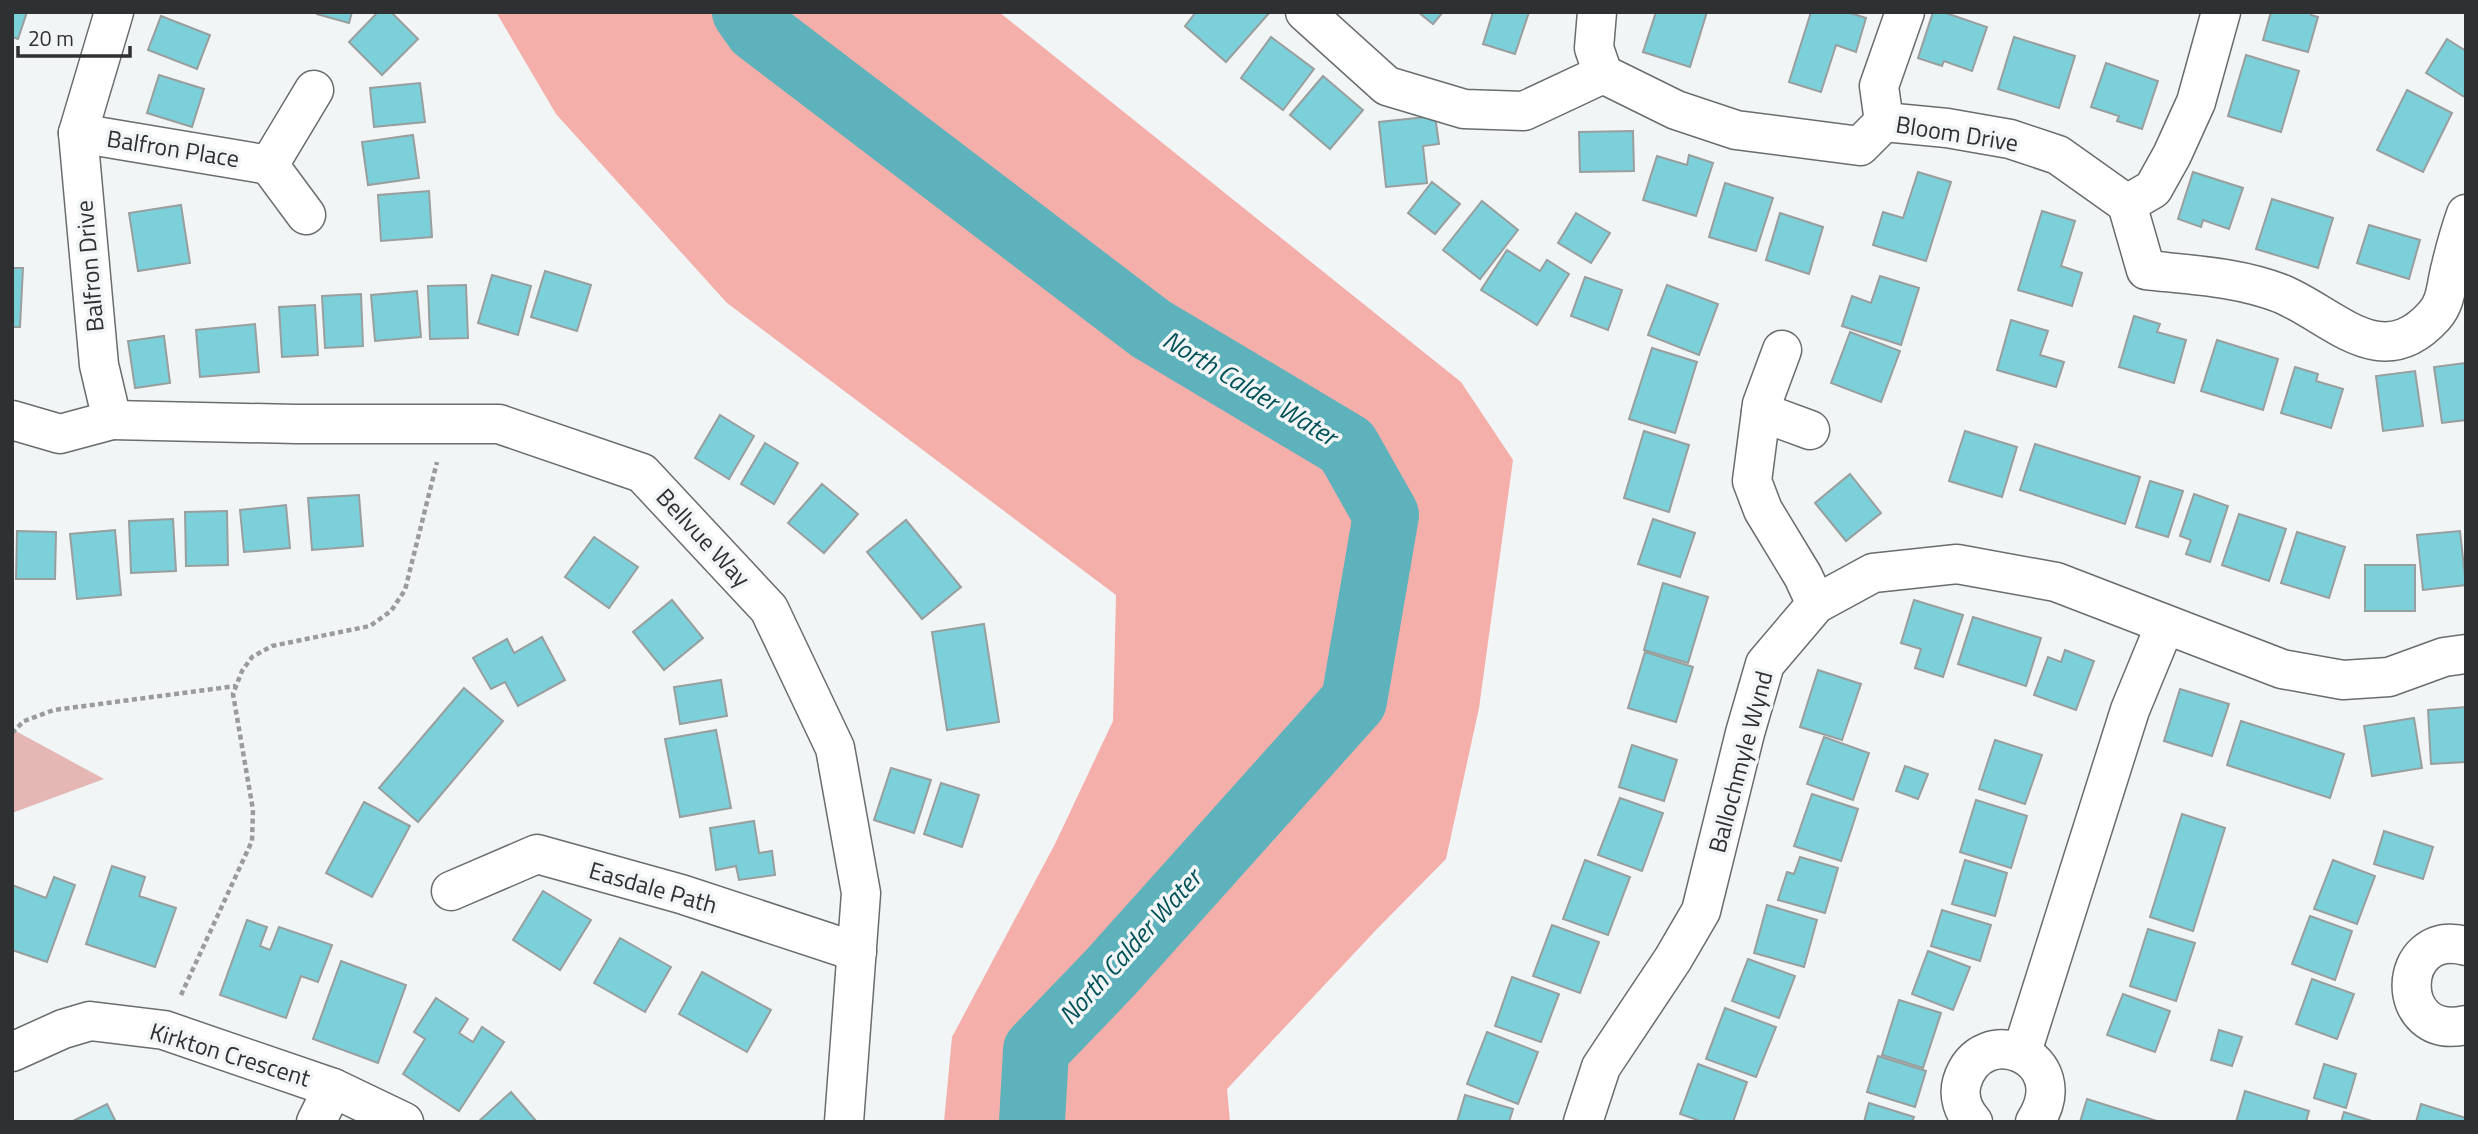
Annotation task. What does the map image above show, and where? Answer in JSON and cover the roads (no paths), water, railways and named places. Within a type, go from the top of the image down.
[{"type":"street","name":"Balfron Drive","points":[[112,420],[99,365],[78,133],[114,12]]},
{"type":"street","points":[[1305,12],[1387,86],[1464,109],[1524,111],[1604,74]]},
{"type":"street","points":[[1597,12],[1594,48],[1604,74],[1676,110],[1736,130],[1860,146],[1884,122]]},
{"type":"street","name":"Bloom Drive","points":[[1905,12],[1879,86],[1884,122],[1947,128],[2010,139],[2058,155],[2127,204]]},
{"type":"street","points":[[2221,12],[2196,102],[2172,155],[2153,189],[2127,204],[2146,270],[2226,278],[2283,295],[2352,334],[2370,340],[2404,338],[2436,314],[2445,297],[2466,214]]},
{"type":"street","name":"Balfron Place","points":[[269,164],[314,90]]},
{"type":"street","name":"Balfron Place","points":[[78,133],[269,164],[306,215]]},
{"type":"street","points":[[1782,350],[1761,412],[1752,481],[1763,510],[1804,576],[1816,604]]},
{"type":"street","points":[[1761,412],[1810,430]]},
{"type":"street","points":[[12,421],[60,434],[112,420]]},
{"type":"street","name":"Bellvue Way","points":[[112,420],[499,424],[642,473],[769,609],[835,748],[861,893],[844,1122]]},
{"type":"street","name":"Ballochmyle Wynd","points":[[1583,1122],[1601,1067],[1673,959],[1701,911],[1765,664],[1816,604],[1872,573],[1957,564],[2056,582],[2282,669],[2343,680],[2389,677],[2444,657],[2466,654]]},
{"type":"street","points":[[2022,1052],[2130,710],[2165,625]]},
{"type":"street","name":"Easdale Path","points":[[451,891],[537,854],[681,894],[857,951]]},
{"type":"street","points":[[2466,946],[2456,943],[2441,944],[2428,950],[2418,961],[2410,987],[2420,1012],[2430,1021],[2442,1026],[2466,1025]]},
{"type":"street","name":"Kirkton Crescent","points":[[12,1052],[63,1029],[90,1021],[164,1030],[333,1088],[404,1122]]},
{"type":"street","points":[[1973,1122],[1966,1114],[1960,1088],[1972,1063],[1995,1049],[2022,1052],[2042,1071],[2046,1097],[2043,1110],[2035,1122]]},
{"type":"street","points":[[316,1122],[333,1088]]},
{"type":"waterway","name":"North Calder Water","points":[[745,12],[757,29],[1151,329],[1347,446],[1386,515],[1354,701],[1110,973],[1036,1050],[1032,1122]]}]
